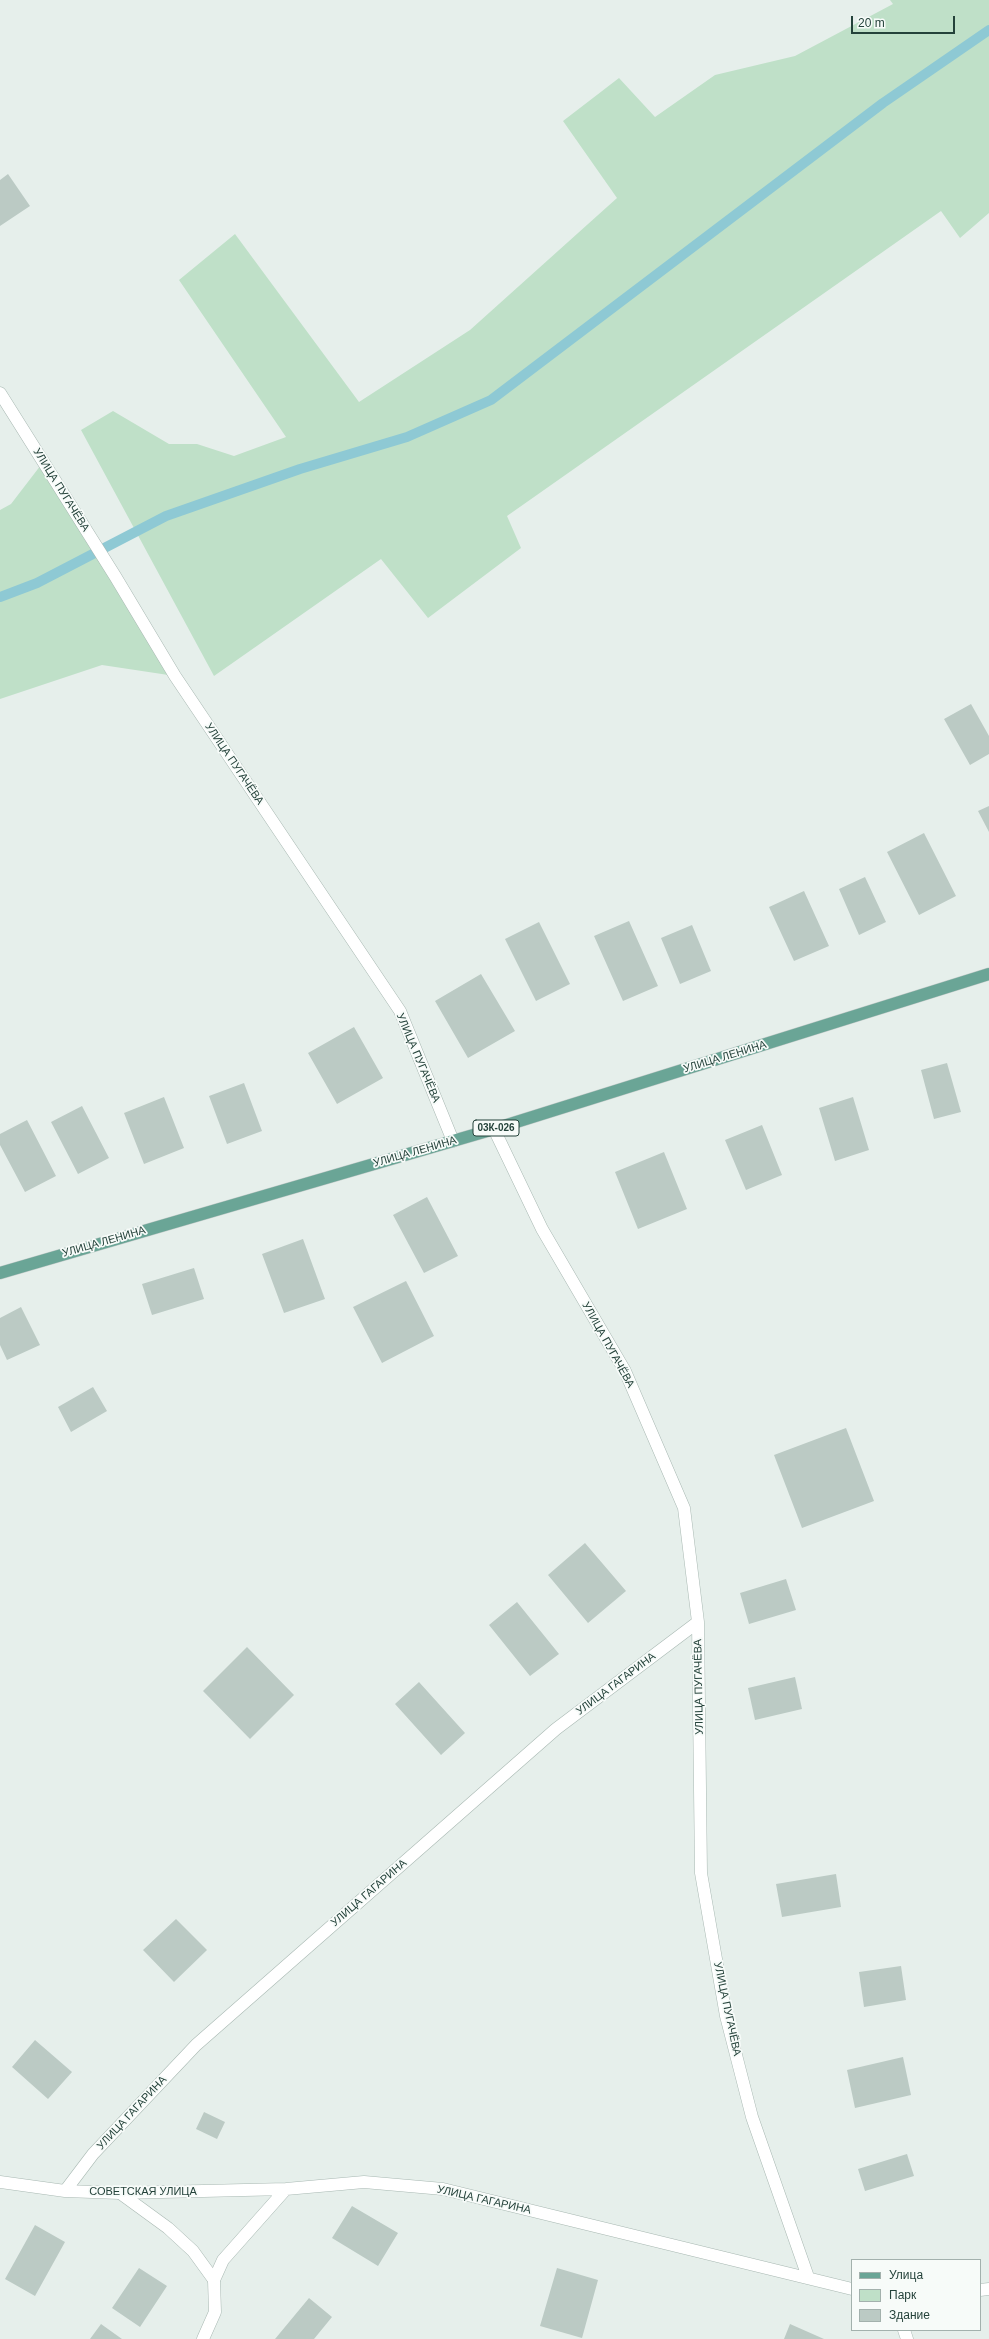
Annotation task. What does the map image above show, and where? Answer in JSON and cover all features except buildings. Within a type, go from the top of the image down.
[{"type":"main road","name":"УЛИЦА ЛЕНИНА","points":[[0,1272],[494,1129],[989,974]]},
{"type":"street","name":"УЛИЦА ПУГАЧЁВА","points":[[0,393],[83,527],[116,576],[175,676],[400,1011],[453,1141]]},
{"type":"street","name":"УЛИЦА ПУГАЧЁВА","points":[[494,1129],[542,1229],[625,1371],[684,1508],[698,1622],[701,1873],[726,2016],[750,2110],[808,2277]]},
{"type":"street","name":"УЛИЦА ГАГАРИНА","points":[[65,2191],[93,2154],[196,2045],[556,1729],[698,1622]]},
{"type":"street","name":"СОВЕТСКАЯ УЛИЦА","points":[[0,2182],[65,2191],[120,2193],[286,2189]]},
{"type":"street","name":"УЛИЦА ГАГАРИНА","points":[[286,2189],[364,2182],[443,2189],[851,2289]]},
{"type":"street","points":[[204,2339],[215,2312],[214,2280],[223,2260],[286,2189]]},
{"type":"street","points":[[120,2193],[168,2228],[193,2251],[214,2280]]},
{"type":"green space","points":[[890,0],[989,0],[989,213],[960,238],[941,211],[507,516],[521,548],[428,618],[381,559],[214,676],[81,430],[113,411],[169,444],[197,444],[234,456],[286,437],[179,280],[235,234],[359,402],[470,330],[617,198],[563,121],[619,78],[655,117],[715,75],[795,56],[893,4]]},
{"type":"green space","points":[[44,461],[175,676],[102,665],[0,699],[0,510],[11,504]]},
{"type":"waterway","points":[[0,597],[37,583],[166,516],[300,469],[407,437],[491,400],[883,103],[989,30]]}]
